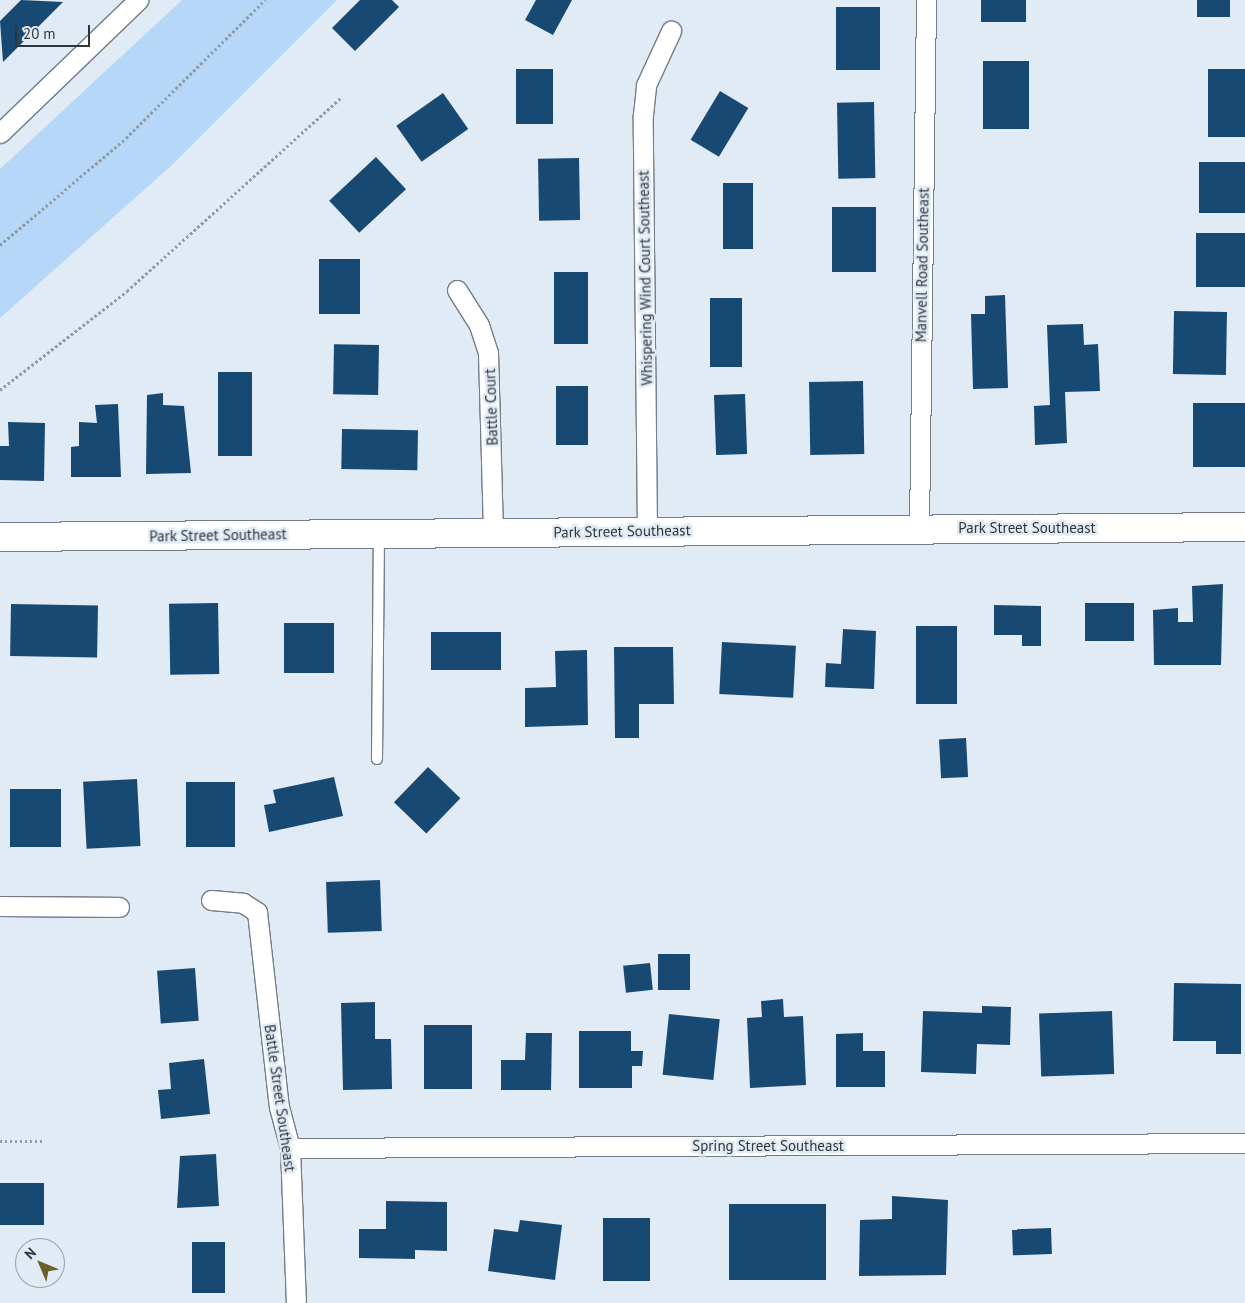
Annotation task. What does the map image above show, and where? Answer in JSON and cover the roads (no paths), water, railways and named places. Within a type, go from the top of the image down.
[{"type":"main road","name":"Park Street Southeast","points":[[0,538],[493,532],[1245,527]]},
{"type":"street","points":[[1,131],[138,0]]},
{"type":"street","name":"Manvell Road Southeast","points":[[919,529],[926,0]]},
{"type":"street","name":"Whispering Wind Court Southeast","points":[[647,531],[643,115],[646,85],[671,31]]},
{"type":"street","name":"Battle Court","points":[[457,290],[479,325],[488,353],[493,532]]},
{"type":"street","name":"Battle Street Southeast","points":[[211,900],[243,902],[257,912],[279,1107],[290,1148],[296,1303]]},
{"type":"street","points":[[0,906],[119,907]]},
{"type":"street","name":"Spring Street Southeast","points":[[290,1148],[1245,1143]]},
{"type":"lane","points":[[377,759],[379,534]]}]
